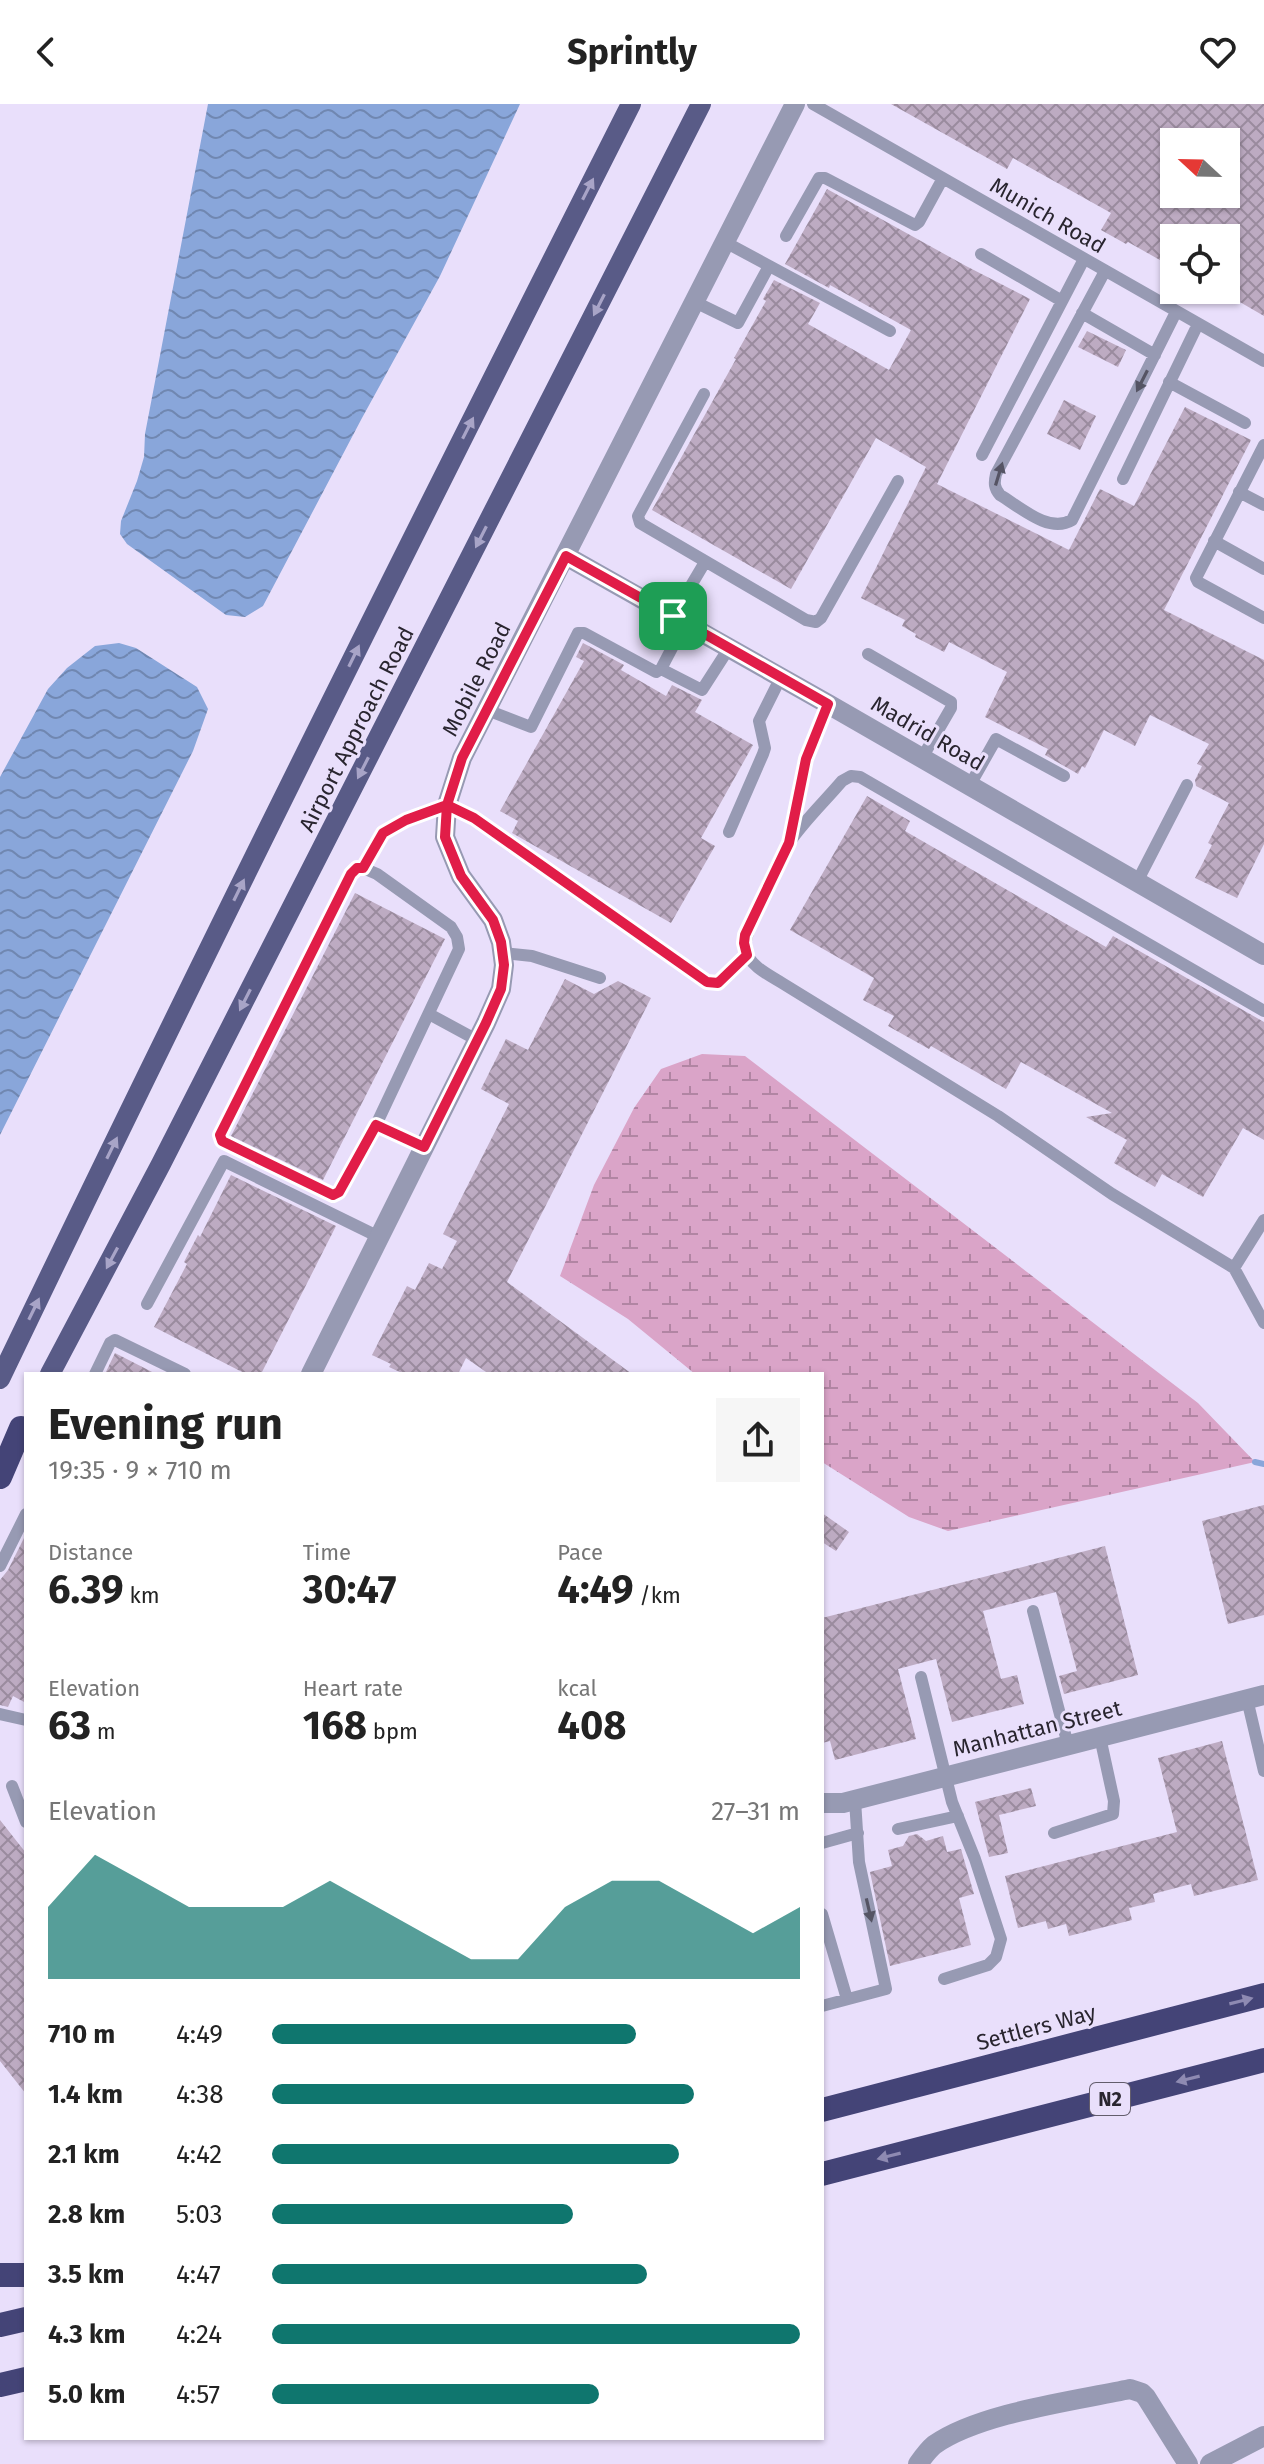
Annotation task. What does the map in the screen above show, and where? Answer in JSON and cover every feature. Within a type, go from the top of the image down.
[{"type":"highway","points":[[0,1477],[24,1424]]},
{"type":"highway","name":"Settlers Way","points":[[824,2109],[1264,1995]]},
{"type":"highway","points":[[824,2103],[1057,2048]]},
{"type":"highway","name":"N2","points":[[824,2173],[1264,2060]]},
{"type":"highway","points":[[0,2275],[24,2275]]},
{"type":"highway","points":[[0,2325],[24,2319]]},
{"type":"highway","points":[[0,2385],[24,2379]]},
{"type":"main road","name":"Airport Approach Road","points":[[0,1379],[364,637],[631,104]]},
{"type":"main road","name":"Airport Approach Road","points":[[51,1372],[176,1136],[701,104]]},
{"type":"main road","points":[[0,1469],[24,1424]]},
{"type":"street","name":"Mobile Road","points":[[312,1372],[501,989],[503,953],[493,920],[461,876],[445,837],[447,805],[462,758],[795,104]]},
{"type":"street","name":"Madrid Road","points":[[566,556],[1264,955]]},
{"type":"street","name":"Manhattan Street","points":[[824,1803],[843,1803],[1255,1697]]},
{"type":"street","points":[[918,2464],[933,2446],[1000,2416],[1130,2389],[1146,2397],[1188,2464]]},
{"type":"street","points":[[1210,2464],[1264,2436]]},
{"type":"lane","name":"Munich Road","points":[[813,104],[1264,361]]},
{"type":"lane","points":[[786,236],[819,178],[825,178],[915,225],[943,178]]},
{"type":"lane","points":[[725,242],[890,331]]},
{"type":"lane","points":[[981,254],[1062,301]]},
{"type":"lane","points":[[982,455],[1084,259]]},
{"type":"lane","points":[[695,302],[739,322],[769,266]]},
{"type":"lane","points":[[1105,271],[996,474],[995,490],[1000,495],[1048,523],[1063,525],[1072,520],[1176,312]]},
{"type":"lane","points":[[1082,313],[1155,355]]},
{"type":"lane","points":[[1123,479],[1198,324]]},
{"type":"lane","points":[[1169,382],[1245,423]]},
{"type":"lane","points":[[704,394],[638,516],[640,523],[806,620],[816,622],[821,618],[898,481]]},
{"type":"lane","points":[[1264,445],[1196,580],[1264,618]]},
{"type":"lane","points":[[1239,492],[1264,505]]},
{"type":"lane","points":[[1214,541],[1264,569]]},
{"type":"lane","points":[[487,710],[531,727],[581,632],[651,670],[656,672],[661,669],[705,562]]},
{"type":"lane","points":[[661,669],[702,690],[729,648]]},
{"type":"lane","points":[[868,654],[951,702],[951,708],[922,758]]},
{"type":"lane","points":[[729,832],[763,754],[765,748],[759,721],[781,677]]},
{"type":"lane","points":[[828,704],[806,759],[789,843],[745,935],[747,955],[756,966],[782,983],[974,1100],[1112,1194],[1234,1268],[1264,1323]]},
{"type":"lane","points":[[970,785],[996,739],[1064,776]]},
{"type":"lane","points":[[789,843],[842,781],[851,776],[860,777],[1264,1011]]},
{"type":"lane","points":[[1137,882],[1187,785]]},
{"type":"lane","points":[[363,868],[383,833],[406,820],[447,805],[474,818],[707,982],[718,983],[747,955]]},
{"type":"lane","points":[[357,868],[377,874],[451,927],[457,937],[457,957],[429,1014],[376,1125],[336,1195],[220,1138],[351,874],[357,868]]},
{"type":"lane","points":[[503,953],[532,956],[600,978]]},
{"type":"lane","points":[[429,1014],[477,1040]]},
{"type":"lane","points":[[376,1125],[424,1147]]},
{"type":"lane","points":[[147,1304],[224,1161],[379,1237]]},
{"type":"lane","points":[[1234,1268],[1264,1220]]},
{"type":"lane","points":[[96,1372],[110,1343],[115,1340],[181,1372]]},
{"type":"lane","points":[[0,1566],[24,1518]]},
{"type":"lane","points":[[1033,1611],[1068,1745]]},
{"type":"lane","points":[[921,1677],[945,1777],[1001,1939],[996,1957],[988,1965],[944,1979]]},
{"type":"lane","points":[[1255,1697],[1264,1771]]},
{"type":"lane","points":[[0,1714],[24,1720]]},
{"type":"lane","points":[[1054,1833],[1113,1814],[1114,1801],[1100,1737]]},
{"type":"lane","points":[[12,1786],[24,1817]]},
{"type":"lane","points":[[824,2005],[886,1989],[859,1862],[855,1800]]},
{"type":"lane","points":[[898,1829],[958,1816]]},
{"type":"lane","points":[[824,1842],[858,1833]]},
{"type":"lane","points":[[824,1921],[847,1999]]},
{"type":"green space","points":[[702,1054],[745,1056],[1198,1403],[1255,1462],[948,1531],[909,1517],[824,1463],[824,1372],[693,1372],[628,1319],[560,1276],[594,1185],[634,1108],[661,1069]]},
{"type":"water","points":[[208,104],[520,104],[440,276],[263,606],[245,617],[226,615],[127,544],[120,534],[121,521],[144,457],[145,434]]},
{"type":"water","points":[[119,643],[136,648],[197,687],[208,709],[193,751],[0,1135],[0,777],[48,689],[67,668],[95,646]]},
{"type":"building","points":[[891,104],[1264,104],[1264,316],[1240,302],[1240,224],[1160,224],[1160,260],[1101,230],[1111,213],[1013,158],[1007,169]]},
{"type":"building","points":[[827,189],[1030,299],[937,484],[1069,550],[1100,489],[1134,506],[1185,407],[1251,440],[1164,610],[1264,660],[1264,844],[1237,898],[1195,878],[1212,845],[1208,843],[1229,803],[1196,786],[1195,780],[1202,766],[1197,764],[1209,744],[1150,715],[1135,746],[1104,730],[1085,768],[1082,766],[1078,774],[1045,755],[1048,749],[985,717],[1007,672],[949,642],[944,652],[915,637],[916,634],[902,626],[905,620],[861,598],[926,467],[876,438],[791,589],[652,510],[736,359],[774,280],[820,303],[808,324],[889,370],[911,330],[785,264]]},
{"type":"building","points":[[1087,331],[1126,350],[1118,367],[1078,347]]},
{"type":"building","points":[[1064,400],[1096,416],[1080,450],[1047,434]]},
{"type":"building","points":[[583,643],[624,665],[621,670],[666,696],[672,685],[702,700],[695,712],[753,745],[701,838],[715,846],[671,923],[512,833],[518,821],[500,811],[584,661],[576,657]]},
{"type":"building","points":[[867,796],[910,821],[905,831],[1106,947],[1113,936],[1264,1022],[1264,1140],[1243,1128],[1203,1197],[1162,1174],[1155,1187],[1114,1163],[1127,1140],[1086,1117],[1112,1113],[1021,1062],[1006,1089],[931,1046],[929,1049],[888,1026],[894,1016],[863,1000],[874,978],[790,930]]},
{"type":"building","points":[[355,893],[445,939],[323,1180],[231,1136]]},
{"type":"building","points":[[565,979],[594,994],[618,981],[651,998],[507,1282],[629,1372],[486,1372],[466,1358],[459,1372],[400,1372],[372,1355],[407,1286],[415,1290],[429,1263],[442,1269],[457,1241],[443,1234],[509,1104],[481,1089],[506,1039],[528,1050]]},
{"type":"building","points":[[231,1175],[336,1226],[262,1372],[242,1372],[154,1327],[187,1264],[184,1262],[198,1235],[200,1237]]},
{"type":"building","points":[[115,1353],[152,1372],[106,1372]]},
{"type":"building","points":[[1264,1505],[1264,1615],[1228,1624],[1202,1521]]},
{"type":"building","points":[[824,1514],[849,1532],[836,1551],[824,1543]]},
{"type":"building","points":[[24,1538],[24,1702],[13,1696],[8,1707],[0,1705],[0,1580]]},
{"type":"building","points":[[1105,1546],[1138,1675],[1064,1694],[1059,1676],[1077,1671],[1056,1592],[983,1611],[1001,1679],[1017,1675],[1024,1704],[952,1722],[936,1659],[898,1669],[916,1739],[835,1760],[830,1741],[824,1742],[824,1617]]},
{"type":"building","points":[[1222,1741],[1258,1880],[1194,1896],[1191,1884],[1153,1894],[1155,1902],[1129,1908],[1132,1920],[1069,1936],[1066,1924],[1048,1929],[1046,1921],[1018,1928],[1005,1876],[1177,1832],[1158,1758]]},
{"type":"building","points":[[1031,1788],[1036,1806],[999,1815],[1008,1853],[989,1857],[975,1802]]},
{"type":"building","points":[[0,1820],[24,1850],[24,2091],[0,2061]]},
{"type":"building","points":[[917,1834],[926,1841],[943,1836],[947,1852],[961,1849],[974,1894],[959,1898],[971,1945],[890,1966],[870,1872],[892,1866],[888,1850],[903,1846],[909,1836]]},
{"type":"waterway","points":[[1255,1462],[1264,1464]]},
{"type":"route","points":[[673,616],[566,556],[462,758],[447,805],[406,820],[383,833],[363,868],[357,868],[351,874],[242,1089],[220,1135],[222,1141],[331,1195],[339,1192],[376,1125],[424,1147],[501,989],[504,965],[501,942],[493,920],[461,876],[445,837],[447,805],[474,818],[707,982],[718,983],[747,955],[745,935],[789,843],[806,759],[828,704],[673,616]]}]
